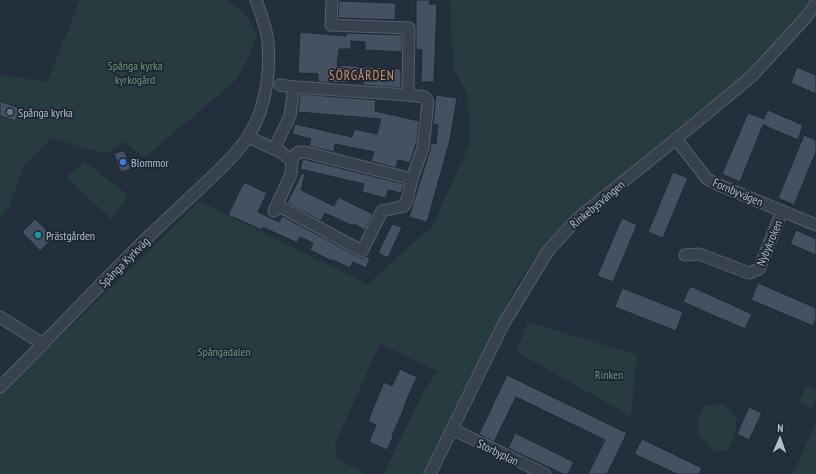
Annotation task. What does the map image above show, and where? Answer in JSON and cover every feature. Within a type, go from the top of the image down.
[{"type":"street","name":"Spånga Kyrkväg","points":[[0,387],[130,255],[219,171],[248,137],[260,113],[266,90],[268,69],[268,43],[263,19],[256,0]]},
{"type":"street","points":[[332,0],[331,25],[409,28],[408,95]]},
{"type":"street","name":"Rinkebysvängen","points":[[430,474],[504,323],[548,251],[578,218],[752,76],[812,16],[816,3]]},
{"type":"street","points":[[248,137],[281,152],[292,161],[291,174],[275,208],[362,251],[382,211],[404,206],[423,148],[428,102],[425,97],[280,85]]},
{"type":"street","points":[[274,149],[290,116],[294,87]]},
{"type":"street","name":"Fornbyvägen","points":[[676,139],[707,179],[816,225]]},
{"type":"street","points":[[290,159],[299,152],[305,152],[412,179]]},
{"type":"street","name":"Nybykroken","points":[[685,255],[699,254],[749,273],[760,270],[782,211]]},
{"type":"street","points":[[0,317],[43,344]]},
{"type":"street","name":"Storbyplan","points":[[452,429],[545,474]]},
{"type":"green space","name":"Spånga kyrka kyrkogård","points":[[80,0],[227,0],[247,16],[257,35],[246,62],[236,80],[144,158],[124,142],[105,154],[51,138],[25,164],[8,209],[0,217],[0,75],[47,82]]},
{"type":"green space","name":"Spångadalen","points":[[450,0],[811,0],[805,9],[746,74],[587,202],[543,248],[514,289],[486,350],[424,474],[384,474],[423,392],[438,371],[380,344],[335,443],[337,459],[367,474],[0,474],[0,395],[200,201],[368,284],[422,235],[431,229],[470,144],[468,95],[454,69]]},
{"type":"green space","points":[[84,161],[128,195],[112,220],[67,177]]},
{"type":"green space","name":"Rinken","points":[[528,322],[637,355],[631,416],[516,352]]},
{"type":"green space","points":[[807,386],[816,390],[816,399],[811,409],[798,402]]},
{"type":"green space","points":[[723,404],[736,417],[736,430],[728,449],[716,452],[701,436],[697,426],[700,413],[705,406]]},
{"type":"green space","points":[[816,423],[816,474],[793,474]]},
{"type":"building","points":[[416,0],[430,0],[429,4],[437,4],[434,82],[421,82],[422,50],[416,49]]},
{"type":"building","points":[[339,1],[396,3],[395,20],[338,18]]},
{"type":"building","points":[[300,32],[346,36],[346,33],[402,35],[402,52],[365,50],[365,42],[351,41],[351,49],[339,49],[337,65],[401,69],[401,88],[363,85],[363,79],[349,78],[349,83],[318,82],[318,74],[298,73]]},
{"type":"building","points":[[797,67],[816,75],[816,94],[791,83]]},
{"type":"building","points":[[300,94],[376,100],[375,111],[419,121],[417,141],[410,163],[398,160],[396,168],[371,161],[374,152],[335,144],[334,152],[309,146],[311,139],[292,134],[295,124],[352,137],[354,129],[377,134],[381,119],[298,112]]},
{"type":"building","points":[[436,95],[457,98],[450,140],[427,222],[409,217],[431,143],[436,144],[438,125],[433,124]]},
{"type":"building","name":"Spånga kyrka","points":[[0,101],[20,108],[16,121],[0,116]]},
{"type":"building","points":[[768,110],[803,125],[798,140],[763,125],[740,182],[722,174],[748,113],[764,119]]},
{"type":"building","points":[[804,135],[816,140],[816,152],[794,205],[778,198]]},
{"type":"building","points":[[124,150],[131,169],[121,172],[114,154]]},
{"type":"building","points":[[303,159],[404,184],[401,193],[388,190],[386,198],[362,192],[364,184],[300,169]]},
{"type":"building","points":[[673,172],[688,178],[663,238],[648,232]]},
{"type":"building","points":[[302,173],[305,174],[301,190],[334,206],[338,197],[373,214],[365,230],[354,224],[353,226],[325,213],[321,221],[287,203]]},
{"type":"building","points":[[244,182],[267,193],[258,212],[279,222],[282,216],[359,257],[363,258],[366,256],[370,258],[366,268],[353,262],[350,268],[310,250],[313,243],[300,237],[297,243],[263,227],[262,230],[228,215]]},
{"type":"building","points":[[622,218],[637,225],[613,282],[597,276]]},
{"type":"building","name":"Prästgården","points":[[35,219],[54,237],[40,251],[22,232]]},
{"type":"building","points":[[392,224],[402,227],[388,258],[378,253]]},
{"type":"building","points":[[796,230],[816,239],[816,255],[790,244]]},
{"type":"building","points":[[758,283],[816,308],[816,318],[813,326],[751,300]]},
{"type":"building","points":[[690,286],[752,314],[745,329],[683,302]]},
{"type":"building","points":[[622,288],[683,312],[676,331],[615,307]]},
{"type":"building","points":[[400,369],[417,377],[387,450],[369,442],[376,425],[368,421],[384,382],[392,386]]},
{"type":"building","points":[[507,375],[627,433],[607,474],[588,474],[605,440],[516,397],[494,442],[479,434]]},
{"type":"building","points":[[749,407],[762,413],[749,440],[737,434]]},
{"type":"building","points":[[515,433],[574,462],[568,474],[563,474],[508,448]]},
{"type":"building","points":[[642,439],[702,468],[699,474],[677,474],[634,454]]},
{"type":"place","name":"Spånga kyrka","points":[[10,112]]},
{"type":"place","name":"Blommor","points":[[123,162]]},
{"type":"place","name":"Prästgården","points":[[38,235]]},
{"type":"district","name":"SÖRGÅRDEN","points":[[362,75]]}]
